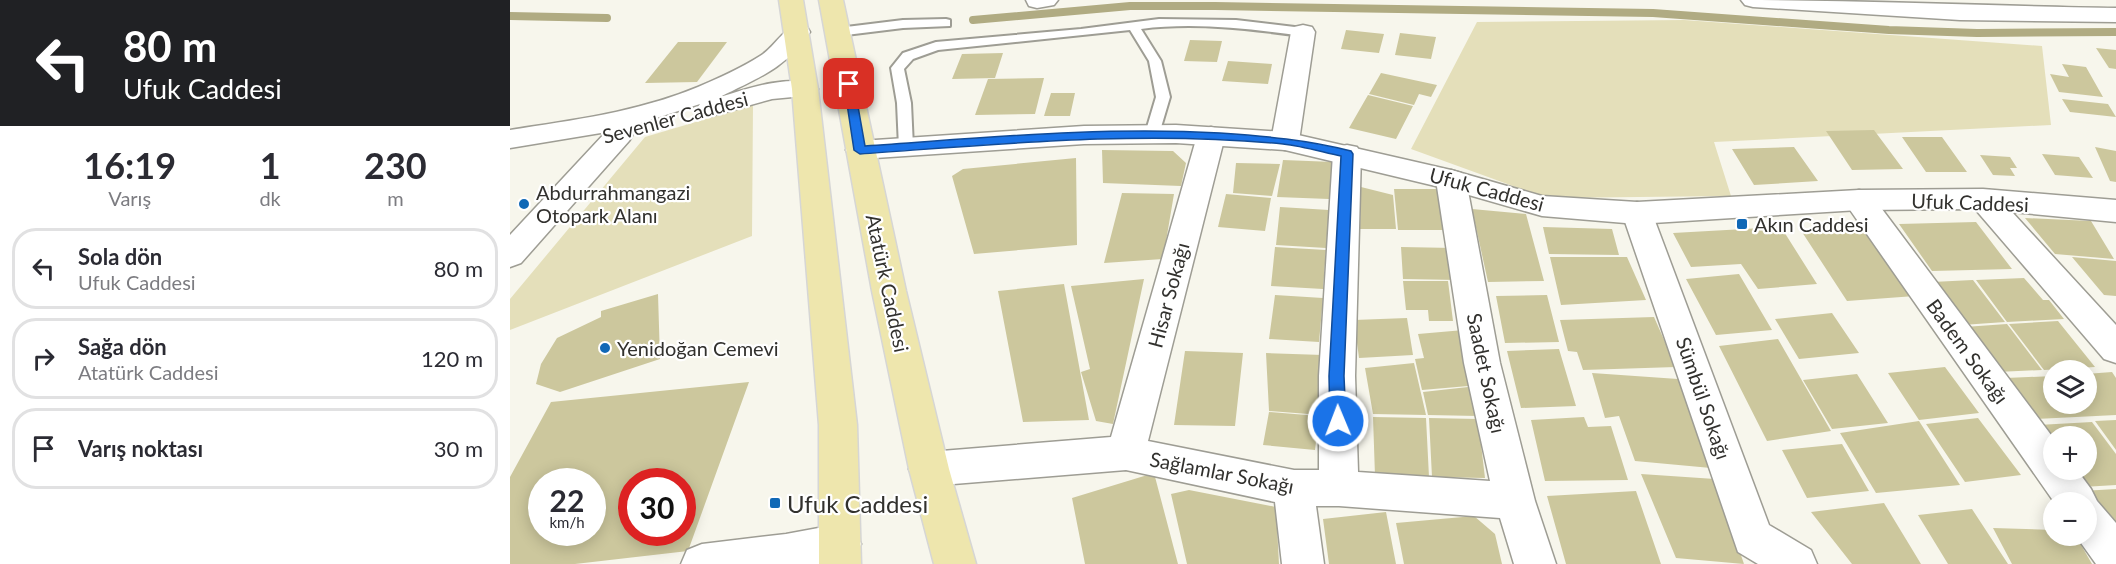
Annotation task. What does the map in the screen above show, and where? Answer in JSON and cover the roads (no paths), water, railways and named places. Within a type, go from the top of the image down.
[{"type":"main road","points":[[791,0],[798,32],[805,89],[838,425],[840,554]]},
{"type":"main road","name":"Atatürk Caddesi","points":[[831,0],[860,150],[929,469],[955,564]]},
{"type":"street","points":[[1753,0],[1960,13],[2104,10]]},
{"type":"street","points":[[1817,0],[1907,2],[1917,0]]},
{"type":"street","points":[[1944,0],[1980,8],[2104,10]]},
{"type":"street","name":"Sevenler Caddesi","points":[[510,139],[619,128],[707,93],[769,62],[781,53],[798,32]]},
{"type":"street","points":[[1285,141],[1303,32]]},
{"type":"street","name":"Sevenler Caddesi","points":[[510,152],[770,91],[805,89]]},
{"type":"street","points":[[510,255],[619,128]]},
{"type":"street","name":"Ufuk Caddesi","points":[[860,150],[1084,135],[1211,136],[1285,141],[1347,154],[1542,206],[1637,213],[1859,200],[1983,199],[2116,211]]},
{"type":"street","name":"Hisar Sokağı","points":[[1126,453],[1211,136]]},
{"type":"street","points":[[1339,488],[1337,376],[1347,154]]},
{"type":"street","name":"Saadet Sokağı","points":[[1451,180],[1482,363],[1515,501],[1535,564]]},
{"type":"street","points":[[1983,199],[2116,349]]},
{"type":"street","name":"Badem Sokağı","points":[[1859,200],[2070,492]]},
{"type":"street","name":"Sümbül Sokağı","points":[[1637,213],[1759,551],[1796,564]]},
{"type":"street","name":"Sağlamlar Sokağı","points":[[929,469],[1126,453],[1294,488],[1339,488],[1515,501]]},
{"type":"street","points":[[1294,488],[1303,564]]},
{"type":"street","points":[[2097,531],[2116,557]]},
{"type":"street","points":[[702,564],[786,554],[840,554]]},
{"type":"lane","points":[[838,32],[903,24],[946,23]]},
{"type":"lane","points":[[916,43],[958,43],[1168,23],[1236,24],[1303,32]]},
{"type":"lane","points":[[903,24],[916,43]]},
{"type":"lane","points":[[1133,27],[1155,61],[1163,97],[1152,134]]},
{"type":"lane","points":[[906,147],[904,103],[897,68],[916,43]]},
{"type":"waterway","points":[[973,20],[1130,6],[1215,6],[1653,13],[1889,30],[1977,33],[2116,32]]},
{"type":"waterway","points":[[510,16],[607,18]]},
{"type":"place","name":"Abdurrahmangazi Otopark Alanı","points":[[524,204]]},
{"type":"place","name":"Akın Caddesi","points":[[1742,224]]},
{"type":"place","name":"Yenidoğan Cemevi","points":[[605,348]]},
{"type":"place","name":"Ufuk Caddesi","points":[[775,503]]}]
